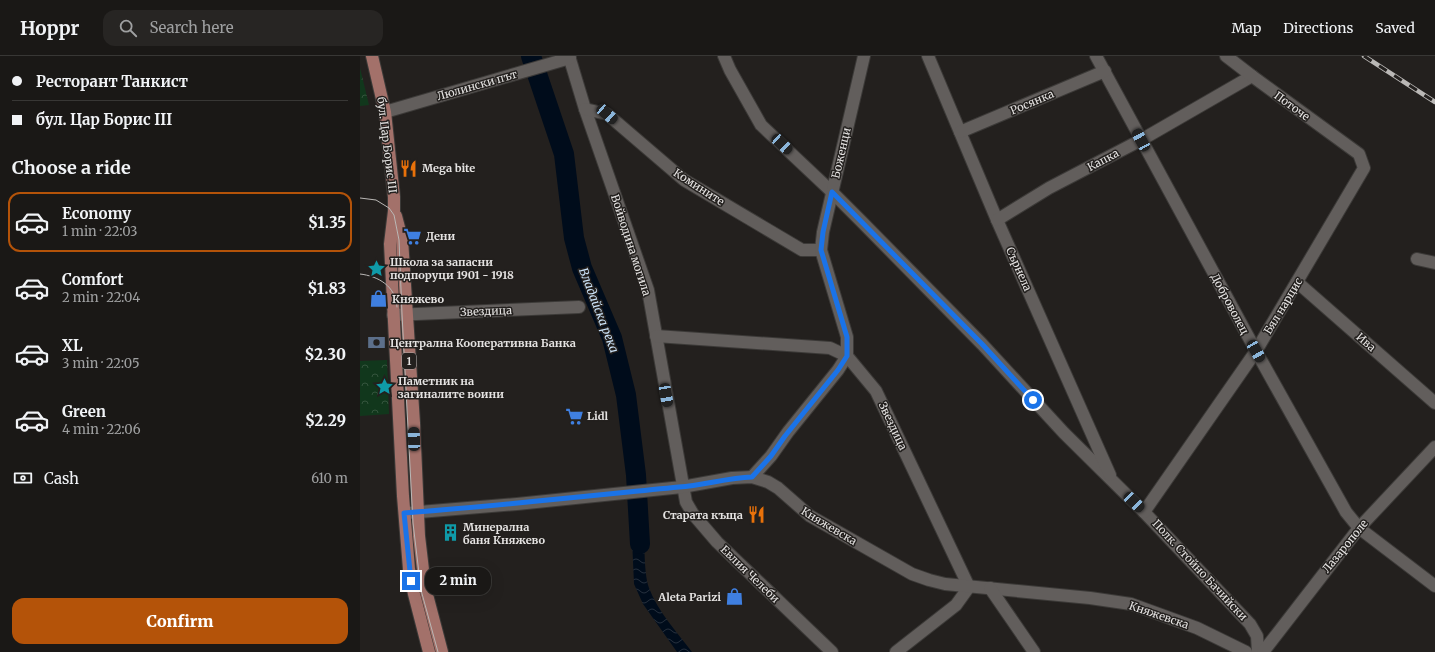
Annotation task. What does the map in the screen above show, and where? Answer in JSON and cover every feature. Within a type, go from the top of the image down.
[{"type":"main road","name":"бул. Цар Борис III","points":[[372,56],[385,112],[394,211],[402,239],[414,423],[417,512],[425,587],[442,652]]},
{"type":"main road","name":"бул. Цар Борис III","points":[[394,211],[390,244],[404,513],[409,569],[429,652]]},
{"type":"street","name":"Полк. Стойно Бачийски","points":[[724,56],[730,70],[761,125],[832,192],[982,344],[1064,433],[1144,512],[1250,624],[1257,636],[1258,652]]},
{"type":"street","name":"Боженци","points":[[847,356],[847,337],[821,250],[823,232],[864,56]]},
{"type":"street","name":"Сърнела","points":[[928,56],[997,220],[1081,412],[1113,481]]},
{"type":"street","name":"Доброволец","points":[[1096,56],[1256,351],[1346,512],[1359,528],[1435,586]]},
{"type":"street","name":"Поточе","points":[[1226,56],[1359,154]]},
{"type":"street","name":"Люлински път","points":[[385,112],[566,59]]},
{"type":"street","name":"Войводина могила","points":[[566,59],[585,108],[648,290],[682,487]]},
{"type":"street","name":"Росянка","points":[[960,132],[1105,71]]},
{"type":"street","name":"Капка","points":[[997,220],[1049,188],[1141,140],[1252,76]]},
{"type":"street","name":"Комините","points":[[585,108],[607,114],[684,180],[802,250],[821,250]]},
{"type":"street","name":"Бял нарцис","points":[[1144,512],[1256,351],[1364,168],[1359,154]]},
{"type":"street","points":[[1417,259],[1435,263]]},
{"type":"street","name":"Ива","points":[[1297,282],[1435,403]]},
{"type":"street","name":"Звездица","points":[[393,315],[579,307]]},
{"type":"street","name":"Звездица","points":[[656,336],[830,348],[847,356],[876,391],[970,587]]},
{"type":"street","points":[[752,477],[771,456],[785,436],[838,370],[847,356]]},
{"type":"street","name":"Лазарополе","points":[[1263,652],[1359,528],[1435,447]]},
{"type":"street","name":"Княжевска","points":[[404,513],[518,504],[620,492],[682,487],[732,478],[752,477],[768,482],[778,488],[810,516],[912,574],[945,584],[1090,598],[1132,604],[1196,628],[1246,652]]},
{"type":"street","name":"Евлия Челеби","points":[[682,487],[686,502],[703,528],[722,548],[832,652]]},
{"type":"street","points":[[896,652],[956,605],[970,587]]},
{"type":"street","points":[[990,588],[1034,652]]},
{"type":"green space","points":[[360,68],[369,105],[360,106]]},
{"type":"green space","points":[[387,360],[389,414],[360,416],[360,361]]},
{"type":"water","points":[[644,516],[645,563],[649,588],[663,614],[692,652],[677,652],[643,604],[634,584],[631,517]]},
{"type":"waterway","name":"Владайска река","points":[[531,56],[564,154],[574,238],[582,268],[612,338],[626,395],[636,475],[640,544]]},
{"type":"tram line","points":[[360,198],[376,200],[389,208],[394,215],[399,240],[413,523],[421,590],[438,652]]},
{"type":"tram line","points":[[360,274],[373,277],[385,283],[393,293],[397,307]]},
{"type":"railway","points":[[1364,56],[1435,102]]},
{"type":"place","name":"Mega bite","points":[[409,168]]},
{"type":"place","name":"Дени","points":[[413,236]]},
{"type":"place","name":"Школа за запасни подпоруци 1901 - 1918","points":[[377,268]]},
{"type":"place","name":"Княжево","points":[[379,299]]},
{"type":"place","name":"Централна Кооперативна Банка","points":[[377,343]]},
{"type":"place","name":"Паметник на загиналите воини","points":[[385,387]]},
{"type":"place","name":"Lidl","points":[[574,416]]},
{"type":"place","name":"Старата къща","points":[[756,515]]},
{"type":"place","name":"Минерална баня Княжево","points":[[450,533]]},
{"type":"place","name":"Aleta Parizi","points":[[734,597]]},
{"type":"route","points":[[411,581],[404,513],[518,504],[682,487],[732,478],[752,477],[764,465],[785,436],[838,370],[847,356],[847,337],[821,250],[823,232],[832,192],[982,344],[1033,400]]}]
